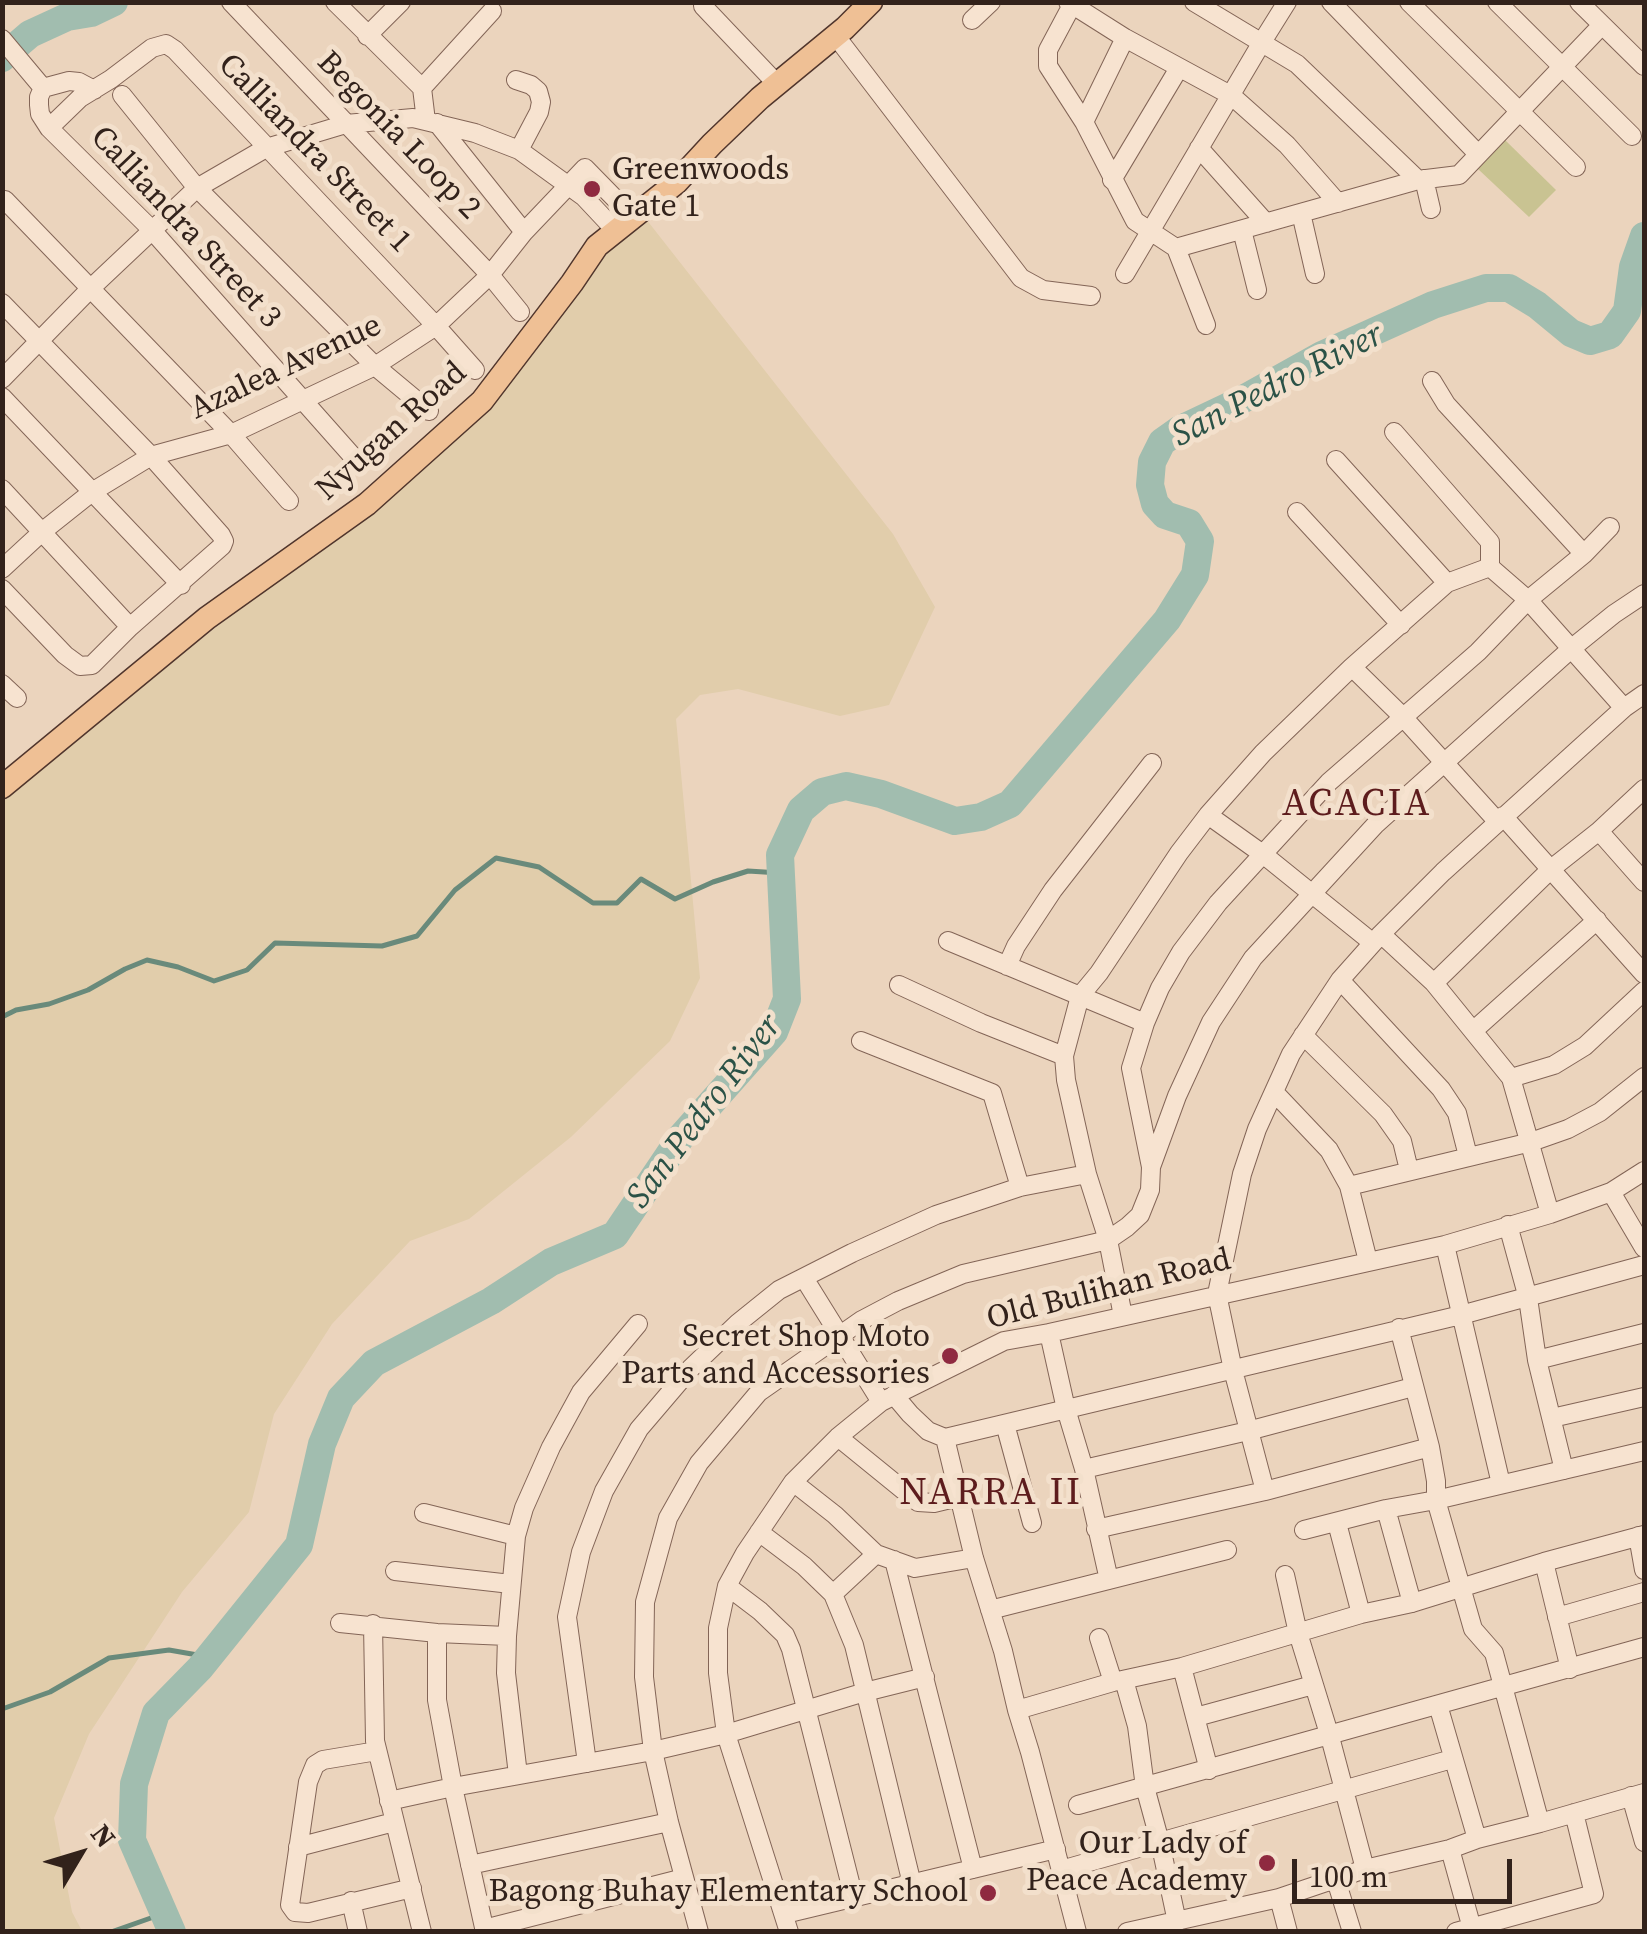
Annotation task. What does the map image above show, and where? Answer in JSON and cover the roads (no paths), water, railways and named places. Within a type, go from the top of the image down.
[{"type":"main road","name":"Nyugan Road","points":[[2,787],[207,618],[367,504],[482,401],[597,246],[676,183],[776,84],[871,2]]},
{"type":"street","name":"Begonia Loop 2","points":[[232,2],[490,275],[520,312]]},
{"type":"street","points":[[336,2],[422,88],[432,122],[524,232]]},
{"type":"street","points":[[367,36],[401,2]]},
{"type":"street","points":[[972,20],[992,2]]},
{"type":"street","points":[[1194,2],[1297,64],[1421,180],[1431,209]]},
{"type":"street","points":[[1125,274],[1288,2]]},
{"type":"street","points":[[1331,2],[1478,154]]},
{"type":"street","points":[[1409,2],[1576,167]]},
{"type":"street","points":[[1497,2],[1632,136]]},
{"type":"street","points":[[1579,2],[1644,66]]},
{"type":"street","points":[[1206,326],[1176,248],[1136,220],[1084,122],[1048,66],[1048,50],[1070,4],[1232,96],[1288,146],[1338,203]]},
{"type":"street","points":[[703,6],[776,84]]},
{"type":"street","points":[[422,88],[492,12]]},
{"type":"street","points":[[1176,248],[1421,180],[1459,174],[1602,25]]},
{"type":"street","points":[[835,35],[1021,278],[1043,290],[1091,296]]},
{"type":"street","points":[[1084,122],[1125,38]]},
{"type":"street","points":[[2,39],[41,86]]},
{"type":"street","name":"Calliandra Street 1","points":[[94,90],[152,48],[166,44],[175,50],[475,370]]},
{"type":"street","points":[[1112,180],[1179,68]]},
{"type":"street","points":[[516,80],[538,91],[541,102],[540,112],[518,150]]},
{"type":"street","points":[[41,86],[69,81],[94,90]]},
{"type":"street","points":[[41,86],[38,105],[49,128],[94,90]]},
{"type":"street","points":[[122,95],[197,188],[375,366],[429,411]]},
{"type":"street","points":[[2,379],[197,188],[266,148],[346,124],[413,118],[475,133],[518,150],[624,223]]},
{"type":"street","name":"Calliandra Street 3","points":[[49,128],[152,229],[356,459]]},
{"type":"street","points":[[1199,148],[1266,223]]},
{"type":"street","name":"Azalea Avenue","points":[[2,569],[92,492],[151,456],[231,434],[375,366],[436,326],[490,275],[524,232],[569,186]]},
{"type":"street","points":[[4,200],[231,434],[289,501]]},
{"type":"street","points":[[1302,213],[1315,274]]},
{"type":"street","points":[[1242,230],[1257,290]]},
{"type":"street","points":[[2,303],[151,456],[224,541],[92,665],[80,666],[65,654],[2,589]]},
{"type":"street","points":[[1432,381],[1446,404],[1584,554]]},
{"type":"street","points":[[2,397],[181,585]]},
{"type":"street","points":[[1394,432],[1490,542],[1490,567],[1528,600],[1624,708]]},
{"type":"street","points":[[1336,460],[1446,583]]},
{"type":"street","points":[[2,489],[130,627]]},
{"type":"street","points":[[1296,512],[1401,625]]},
{"type":"street","points":[[699,1932],[652,1751],[644,1677],[644,1602],[668,1518],[699,1464],[760,1392],[838,1335],[898,1301],[963,1274],[1108,1240],[1127,1228],[1140,1214],[1150,1190],[1151,1168],[1131,1068],[1144,1023],[1182,952],[1218,903],[1329,782],[1478,652],[1528,600],[1584,554],[1610,526]]},
{"type":"street","points":[[1123,1316],[1108,1240],[1087,1174],[1066,1080],[1064,1056],[1080,996],[1208,815],[1263,752],[1446,583],[1490,567]]},
{"type":"street","points":[[1151,1168],[1176,1096],[1211,1022],[1254,958],[1376,824],[1572,648],[1644,594]]},
{"type":"street","points":[[1352,667],[1551,870],[1644,974]]},
{"type":"street","points":[[2,684],[17,698]]},
{"type":"street","points":[[1265,1491],[1232,1370],[1217,1294],[1242,1174],[1257,1129],[1292,1054],[1340,980],[1377,938],[1500,819],[1644,694]]},
{"type":"street","points":[[1007,966],[1053,890],[1152,762]]},
{"type":"street","points":[[1434,983],[1551,870],[1600,831],[1644,788]]},
{"type":"street","points":[[1208,815],[1434,983],[1511,1078],[1550,1214]]},
{"type":"street","points":[[1600,831],[1644,882]]},
{"type":"street","points":[[1473,1031],[1597,920]]},
{"type":"street","points":[[948,941],[1144,1023]]},
{"type":"street","points":[[1340,980],[1442,1089],[1457,1113],[1468,1156]]},
{"type":"street","points":[[899,984],[1064,1056]]},
{"type":"street","points":[[1511,1078],[1554,1065],[1585,1046],[1644,991]]},
{"type":"street","points":[[1304,1035],[1383,1114],[1402,1141],[1409,1170]]},
{"type":"street","points":[[862,1040],[992,1093],[1020,1187]]},
{"type":"street","points":[[1350,1186],[1531,1142],[1568,1129],[1600,1112],[1644,1076]]},
{"type":"street","points":[[1274,1092],[1328,1150],[1350,1186],[1368,1260]]},
{"type":"street","name":"Old Bulihan Road","points":[[787,1923],[726,1734],[718,1673],[718,1628],[727,1586],[759,1532],[793,1482],[838,1437],[888,1399],[1004,1342],[1445,1244],[1611,1192],[1644,1172]]},
{"type":"street","points":[[587,1763],[568,1617],[580,1552],[604,1491],[639,1429],[692,1368],[738,1323],[780,1290],[852,1252],[936,1215],[1020,1187],[1087,1174]]},
{"type":"street","points":[[1611,1192],[1644,1248]]},
{"type":"street","points":[[1508,1225],[1528,1298],[1564,1470]]},
{"type":"street","points":[[1445,1244],[1500,1484]]},
{"type":"street","points":[[804,1278],[838,1335],[888,1399],[928,1431],[945,1438],[1462,1315],[1644,1266]]},
{"type":"street","points":[[518,1775],[506,1673],[516,1536],[550,1447],[581,1392],[638,1324]]},
{"type":"street","points":[[1399,1328],[1430,1448],[1436,1500],[1473,1629],[1494,1652],[1540,1824]]},
{"type":"street","points":[[1538,1360],[1644,1333]]},
{"type":"street","points":[[1049,1334],[1109,1580]]},
{"type":"street","points":[[1084,1469],[1248,1432],[1413,1387]]},
{"type":"street","points":[[1552,1418],[1644,1397]]},
{"type":"street","points":[[1005,1424],[1032,1523]]},
{"type":"street","points":[[838,1437],[918,1502],[934,1503],[959,1496]]},
{"type":"street","points":[[945,1438],[1077,1932]]},
{"type":"street","points":[[1096,1529],[1430,1448]]},
{"type":"street","points":[[1304,1530],[1644,1451]]},
{"type":"street","points":[[793,1482],[885,1557],[915,1568],[974,1558]]},
{"type":"street","points":[[1386,1508],[1412,1603]]},
{"type":"street","points":[[424,1513],[516,1536]]},
{"type":"street","points":[[1337,1523],[1361,1614]]},
{"type":"street","points":[[759,1532],[833,1594],[854,1645],[912,1884]]},
{"type":"street","points":[[1016,1710],[1412,1603],[1641,1536],[1644,1570]]},
{"type":"street","points":[[990,1610],[1227,1550]]},
{"type":"street","points":[[833,1594],[885,1557]]},
{"type":"street","points":[[885,1557],[925,1677],[973,1869]]},
{"type":"street","points":[[1544,1562],[1570,1669]]},
{"type":"street","points":[[395,1570],[511,1584]]},
{"type":"street","points":[[1285,1575],[1365,1869]]},
{"type":"street","points":[[727,1586],[785,1635],[791,1649],[854,1898]]},
{"type":"street","points":[[1557,1617],[1644,1592]]},
{"type":"street","points":[[340,1622],[507,1636]]},
{"type":"street","points":[[373,1624],[375,1741],[422,1932]]},
{"type":"street","points":[[437,1633],[437,1700],[484,1930],[684,1878]]},
{"type":"street","points":[[1099,1638],[1138,1726],[1144,1787],[1177,1922]]},
{"type":"street","points":[[1078,1806],[1644,1648]]},
{"type":"street","points":[[1182,1666],[1210,1770]]},
{"type":"street","points":[[389,1801],[726,1734],[925,1677]]},
{"type":"street","points":[[1196,1718],[1313,1686]]},
{"type":"street","points":[[1438,1705],[1477,1839]]},
{"type":"street","points":[[378,1751],[323,1760],[315,1765],[308,1782],[290,1906],[294,1912],[308,1913],[412,1888]]},
{"type":"street","points":[[1061,1870],[1452,1759]]},
{"type":"street","points":[[1127,1932],[1279,1898],[1365,1869],[1450,1849],[1638,1794],[1644,1842]]},
{"type":"street","points":[[1450,1849],[1467,1930],[1594,1894],[1574,1813]]},
{"type":"street","points":[[298,1847],[394,1822]]},
{"type":"street","points":[[470,1865],[669,1822]]},
{"type":"street","points":[[787,1923],[854,1898],[1056,1849]]},
{"type":"street","points":[[1336,1880],[1352,1932]]},
{"type":"street","points":[[1279,1898],[1288,1932]]},
{"type":"street","points":[[350,1901],[358,1932]]},
{"type":"street","points":[[1214,1913],[1220,1932]]},
{"type":"waterway","points":[[2,58],[30,34],[114,2]]},
{"type":"waterway","name":"San Pedro River","points":[[172,1932],[132,1840],[134,1784],[156,1713],[200,1668],[299,1545],[322,1444],[341,1398],[374,1363],[491,1301],[551,1262],[615,1235],[681,1137],[774,1032],[787,999],[780,855],[801,810],[822,792],[846,786],[881,794],[955,821],[981,817],[1010,804],[1167,620],[1195,575],[1200,541],[1189,523],[1165,515],[1155,504],[1150,485],[1152,462],[1162,442],[1322,355],[1433,305],[1486,288],[1509,288],[1571,333],[1590,341],[1610,335],[1627,311],[1633,267],[1644,236]]},
{"type":"waterway","points":[[2,1017],[88,990],[147,960],[214,981],[247,970],[275,943],[382,946],[417,936],[455,890],[496,858],[539,867],[593,903],[617,903],[641,879],[675,899],[748,871],[780,873]]},
{"type":"waterway","points":[[2,1709],[50,1692],[109,1658],[169,1650],[209,1657]]},
{"type":"waterway","points":[[111,1932],[165,1913]]},
{"type":"place","name":"Greenwoods Gate 1","points":[[592,189]]},
{"type":"place","name":"Secret Shop Moto Parts and Accessories","points":[[950,1356]]},
{"type":"place","name":"Our Lady of Peace Academy","points":[[1267,1863]]},
{"type":"place","name":"Bagong Buhay Elementary School","points":[[988,1893]]},
{"type":"district","name":"ACACIA","points":[[1357,805]]},
{"type":"district","name":"NARRA II","points":[[991,1494]]}]
